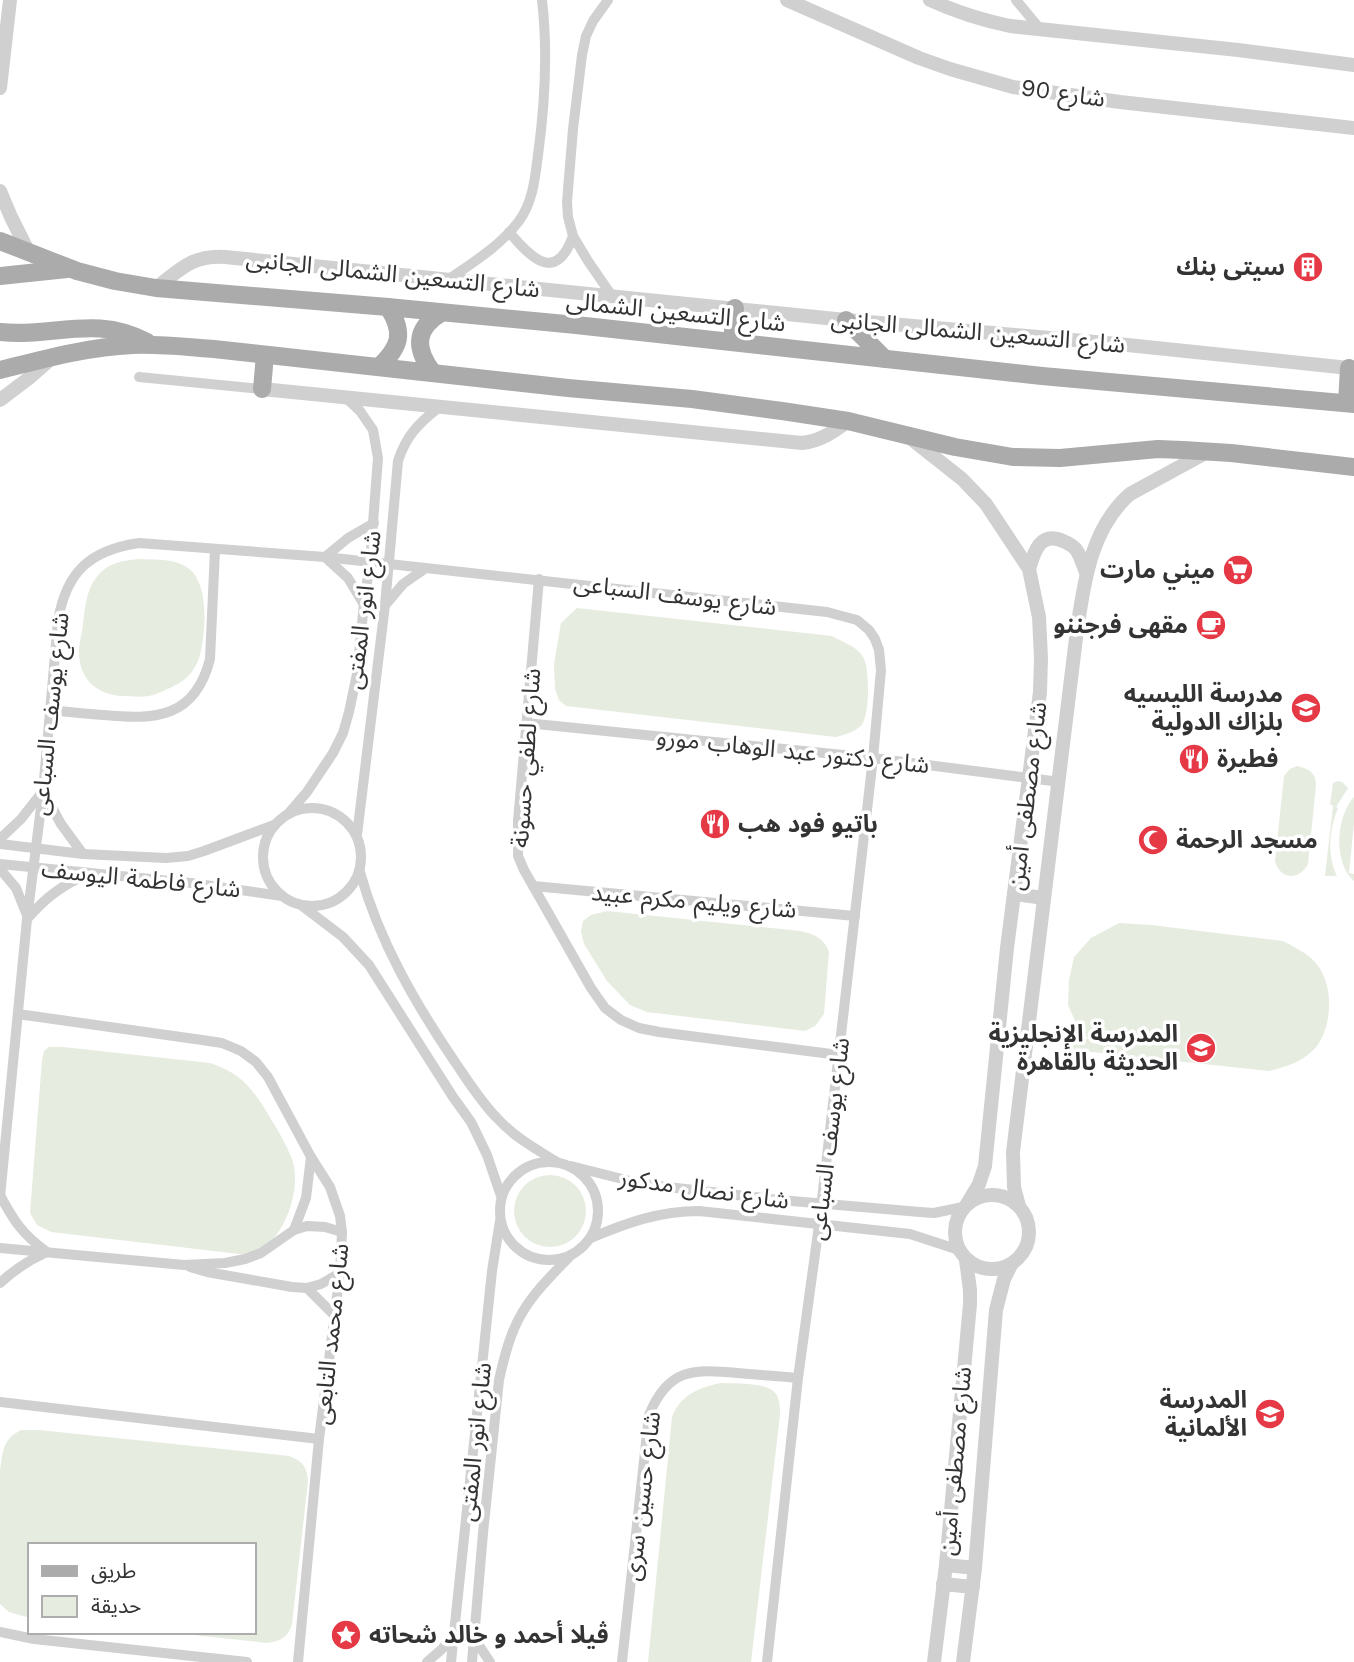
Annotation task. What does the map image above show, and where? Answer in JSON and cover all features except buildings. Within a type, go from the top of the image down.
[{"type":"main road","name":"شارع التسعين الشمالى","points":[[0,241],[71,268],[115,281],[156,288],[388,307],[1042,376],[1350,404]]},
{"type":"main road","points":[[0,276],[71,268]]},
{"type":"main road","points":[[379,367],[394,352],[399,333],[388,307]]},
{"type":"main road","points":[[732,342],[735,308]]},
{"type":"main road","points":[[433,373],[421,352],[420,342],[425,325],[441,313]]},
{"type":"main road","points":[[846,320],[885,359]]},
{"type":"main road","points":[[0,332],[100,328],[124,332],[153,345]]},
{"type":"main road","points":[[0,370],[54,356],[111,347],[153,345],[692,399],[848,421],[996,455],[1033,458],[1158,449],[1208,451],[1354,467]]},
{"type":"main road","points":[[262,389],[265,355]]},
{"type":"main road","points":[[1350,404],[1351,367]]},
{"type":"street","points":[[0,88],[10,0]]},
{"type":"street","points":[[449,279],[478,259],[509,232],[528,206],[537,164],[544,107],[542,0]]},
{"type":"street","name":"شارع 90","points":[[787,0],[919,58],[1013,87],[1120,102],[1354,128]]},
{"type":"street","points":[[930,0],[980,20],[1010,26],[1354,65]]},
{"type":"street","points":[[1016,0],[1040,29]]},
{"type":"street","points":[[604,1],[586,36],[582,55],[573,122],[568,217],[573,236],[612,296]]},
{"type":"street","points":[[0,191],[28,251]]},
{"type":"street","points":[[509,232],[526,253],[545,262],[561,259],[573,236]]},
{"type":"street","name":"شارع التسعين الشمالى الجانبى","points":[[156,288],[195,260],[214,257],[1351,367]]},
{"type":"street","points":[[0,400],[54,356]]},
{"type":"street","points":[[139,377],[802,443],[823,438],[848,421]]},
{"type":"street","name":"شارع انور المفتى","points":[[288,814],[321,773],[343,733],[357,674],[374,523],[377,444],[366,419],[346,398]]},
{"type":"street","name":"شارع انور المفتى","points":[[357,835],[385,605],[398,461],[414,429],[438,408]]},
{"type":"street","name":"شارع مصطفى أمين","points":[[905,434],[975,491],[1029,569],[1039,617],[1040,692],[1007,948],[985,1166],[979,1184],[965,1205]]},
{"type":"street","name":"شارع مصطفى أمين","points":[[1019,1206],[1014,1187],[1013,1152],[1086,572],[1098,541],[1119,503],[1208,451]]},
{"type":"street","points":[[363,603],[348,578],[325,557],[348,538],[374,523]]},
{"type":"street","points":[[1029,569],[1039,544],[1047,539],[1058,538],[1077,551],[1086,572]]},
{"type":"street","name":"شارع يوسف السباعى","points":[[0,1196],[61,601],[70,582],[83,566],[99,554],[118,546],[139,543],[325,557],[827,612],[857,620],[875,639],[881,659],[873,758],[819,1224],[798,1378],[767,1662]]},
{"type":"street","points":[[50,710],[146,718],[176,709],[188,700],[199,688],[210,659],[215,550]]},
{"type":"street","points":[[385,605],[403,584],[426,568]]},
{"type":"street","name":"شارع لطفي حسونة","points":[[539,579],[517,841],[518,856],[591,988],[605,1007],[621,1020],[639,1028],[839,1055]]},
{"type":"street","name":"شارع دكتور عبد الوهاب مورو","points":[[526,723],[873,758],[1060,782]]},
{"type":"street","points":[[0,841],[43,791],[61,824],[83,854]]},
{"type":"street","points":[[301,905],[320,906],[337,900],[351,888],[360,872],[361,847],[357,835],[345,820],[327,810],[307,808],[288,814],[274,825],[266,839],[264,870],[271,885],[282,896],[301,905],[343,937],[369,965],[471,1122],[487,1155],[501,1196]]},
{"type":"street","name":"شارع فاطمة اليوسف","points":[[0,841],[83,854],[166,858],[188,856],[274,825]]},
{"type":"street","name":"شارع فاطمة اليوسف","points":[[0,864],[227,887],[282,896]]},
{"type":"street","points":[[0,869],[16,888],[27,919]]},
{"type":"street","points":[[360,872],[382,935],[439,1038],[486,1106],[520,1139],[557,1162],[571,1166],[583,1174],[592,1185],[599,1212],[597,1226],[590,1238],[582,1248],[571,1255],[557,1260],[542,1260],[515,1247],[500,1222],[499,1209],[501,1196],[510,1180],[523,1168],[540,1162],[557,1162]]},
{"type":"street","points":[[27,919],[55,891],[91,873]]},
{"type":"street","name":"شارع ويليم مكرم عبيد","points":[[533,886],[855,916]]},
{"type":"street","points":[[1014,894],[1044,898]]},
{"type":"street","name":"شارع محمد التابعى","points":[[18,1014],[222,1043],[241,1052],[256,1062],[268,1077],[330,1187],[340,1216],[342,1232],[340,1273],[319,1439],[298,1662]]},
{"type":"street","points":[[294,1230],[306,1198],[311,1157]]},
{"type":"street","name":"شارع نصال مدكور","points":[[571,1166],[642,1184],[821,1204],[920,1213],[934,1213],[965,1205]]},
{"type":"street","points":[[993,1194],[1007,1198],[1019,1206],[1025,1213],[1029,1227],[1028,1241],[1022,1255],[1011,1265],[996,1269],[980,1268],[962,1255],[955,1239],[954,1228],[965,1205],[979,1196],[993,1194]]},
{"type":"street","points":[[0,1196],[19,1227],[47,1252]]},
{"type":"street","name":"شارع نصال مدكور","points":[[590,1238],[657,1214],[699,1211],[910,1234],[937,1242],[962,1255]]},
{"type":"street","name":"شارع انور المفتى","points":[[452,1662],[492,1271],[500,1222]]},
{"type":"street","points":[[0,1248],[184,1265],[245,1259],[261,1253],[294,1230],[307,1226],[342,1232]]},
{"type":"street","points":[[0,1283],[14,1270],[47,1252]]},
{"type":"street","name":"شارع انور المفتى","points":[[472,1662],[499,1380],[504,1357],[522,1314],[571,1255]]},
{"type":"street","name":"شارع مصطفى أمين","points":[[934,1662],[946,1565],[970,1304],[970,1290],[962,1255]]},
{"type":"street","points":[[184,1265],[224,1276],[292,1287],[321,1284],[340,1273]]},
{"type":"street","name":"شارع مصطفى أمين","points":[[963,1662],[975,1568],[996,1310],[1004,1279],[1011,1265]]},
{"type":"street","points":[[307,1287],[335,1316]]},
{"type":"street","name":"شارع حسين سرى","points":[[622,1662],[649,1415],[655,1399],[675,1380],[692,1371],[710,1370],[798,1378]]},
{"type":"street","points":[[0,1402],[319,1439]]},
{"type":"street","points":[[946,1565],[975,1568]]},
{"type":"street","points":[[943,1584],[973,1587]]},
{"type":"street","points":[[0,1632],[34,1639],[247,1662]]},
{"type":"street","points":[[427,1662],[454,1634]]},
{"type":"street","points":[[474,1638],[490,1662]]},
{"type":"green space","points":[[138,559],[174,562],[193,573],[199,582],[204,607],[202,645],[193,671],[176,685],[149,696],[113,695],[92,685],[80,665],[79,648],[85,606],[90,588],[100,573],[115,564]]},
{"type":"green space","points":[[577,608],[832,636],[857,650],[863,657],[868,692],[864,721],[855,730],[836,737],[566,706],[559,700],[555,689],[554,664],[561,623]]},
{"type":"green space","points":[[1297,766],[1311,772],[1316,785],[1308,864],[1300,873],[1290,876],[1281,872],[1275,861],[1284,776]]},
{"type":"green space","points":[[1338,781],[1348,788],[1336,807],[1338,808],[1331,834],[1332,860],[1337,876],[1325,876],[1333,806],[1330,804],[1333,783]]},
{"type":"green space","points":[[1354,797],[1349,873],[1354,874],[1354,881],[1347,873],[1343,863],[1339,839],[1343,816]]},
{"type":"green space","points":[[607,911],[800,931],[814,935],[824,943],[829,952],[824,1014],[815,1026],[805,1031],[647,1012],[630,1005],[607,981],[584,944],[581,931],[583,921],[591,915]]},
{"type":"green space","points":[[1119,923],[1283,941],[1300,950],[1315,962],[1321,971],[1328,992],[1326,1027],[1317,1046],[1301,1059],[1269,1071],[1064,1049],[1066,1037],[1088,1039],[1077,1025],[1068,1005],[1069,980],[1074,957],[1091,938]]},
{"type":"green space","points":[[49,1047],[210,1063],[230,1071],[245,1083],[258,1098],[279,1132],[290,1153],[294,1169],[292,1203],[283,1224],[271,1241],[248,1255],[51,1232],[37,1225],[30,1213],[42,1060],[44,1051]]},
{"type":"green space","points":[[550,1175],[570,1181],[580,1191],[586,1211],[580,1231],[570,1241],[550,1247],[530,1241],[520,1231],[514,1211],[520,1191],[530,1181]]},
{"type":"green space","points":[[721,1383],[762,1386],[775,1393],[780,1404],[751,1662],[648,1662],[672,1417],[680,1403],[692,1393]]},
{"type":"green space","points":[[21,1430],[39,1430],[289,1456],[301,1462],[307,1472],[308,1481],[292,1624],[286,1636],[267,1643],[184,1634],[256,1634],[256,1543],[28,1543],[28,1617],[9,1612],[0,1604],[0,1471],[7,1442]]},
{"type":"place","name":"سيتى بنك","points":[[1308,267]]},
{"type":"place","name":"ميني مارت","points":[[1238,570]]},
{"type":"place","name":"مقهى فرجننو","points":[[1211,625]]},
{"type":"place","name":"مدرسة الليسيه بلزاك الدولية","points":[[1306,708]]},
{"type":"place","name":"فطيرة","points":[[1194,759]]},
{"type":"place","name":"باتيو فود هب","points":[[715,824]]},
{"type":"place","name":"مسجد الرحمة","points":[[1153,840]]},
{"type":"place","name":"المدرسة الإنجليزية الحديثة بالقاهرة","points":[[1201,1048]]},
{"type":"place","name":"المدرسة الألمانية","points":[[1270,1414]]},
{"type":"place","name":"ڤيلا أحمد و خالد شحاته","points":[[346,1635]]}]
